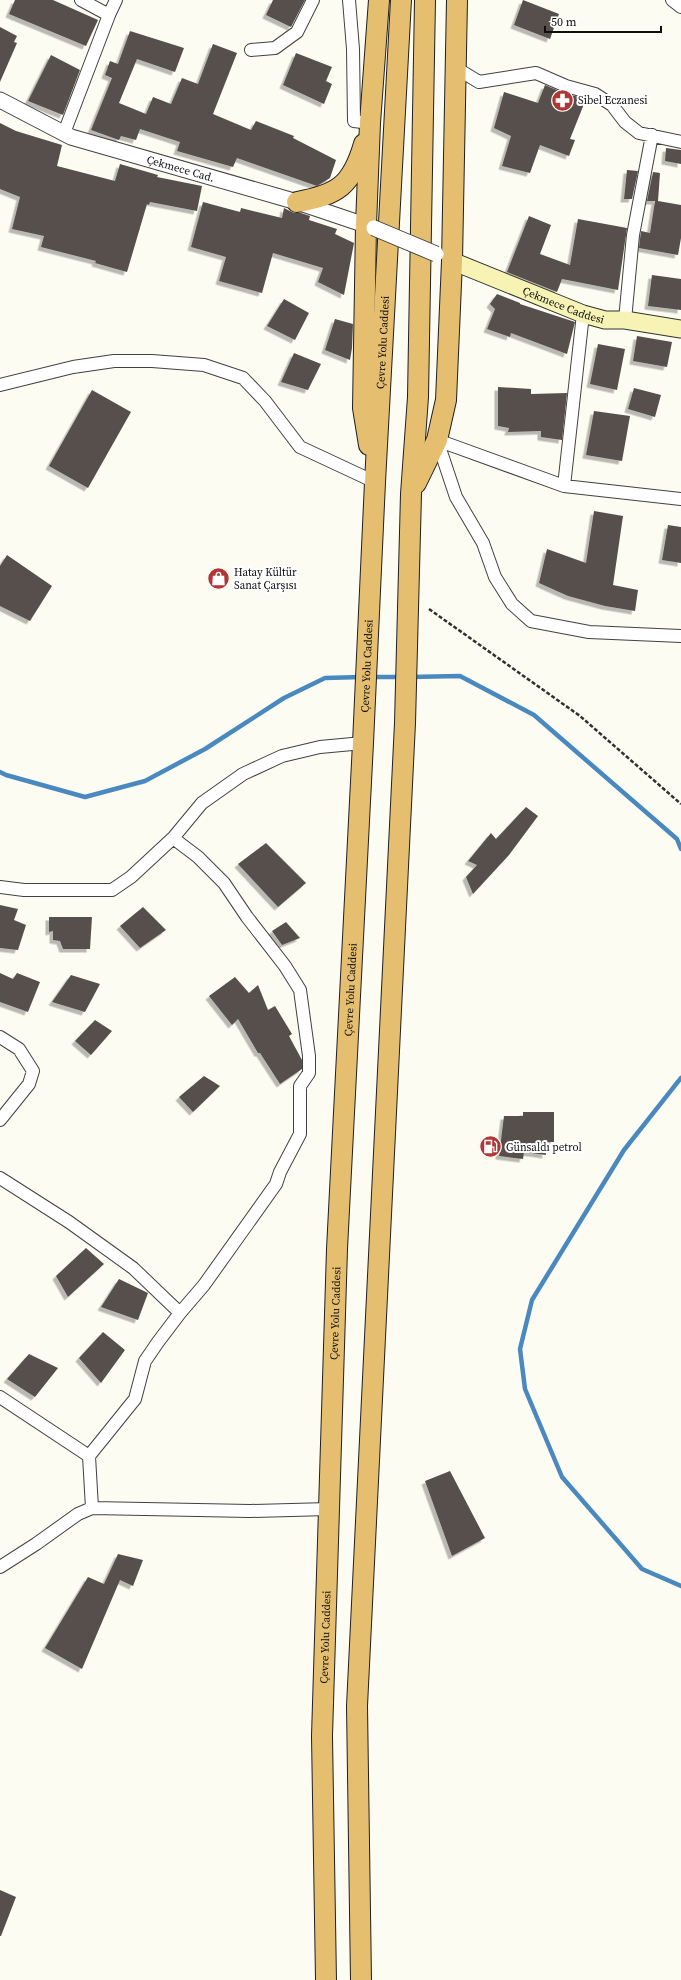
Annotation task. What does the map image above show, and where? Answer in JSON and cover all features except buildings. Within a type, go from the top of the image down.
[{"type":"highway","points":[[374,490],[363,408],[370,227],[370,123],[379,0]]},
{"type":"highway","name":"Çevre Yolu Caddesi","points":[[326,1980],[322,1736],[337,1249],[365,713],[374,490],[401,0]]},
{"type":"highway","points":[[361,1980],[357,1706],[405,723],[411,494],[418,397],[425,0]]},
{"type":"highway","points":[[411,494],[437,440],[446,400],[444,258],[456,68],[456,0]]},
{"type":"highway","points":[[297,202],[322,198],[344,185],[360,159],[370,123]]},
{"type":"main road","name":"Çekmece Caddesi","points":[[444,258],[583,314],[605,320],[625,320],[681,329]]},
{"type":"street","points":[[81,0],[109,15]]},
{"type":"street","points":[[64,133],[116,0]]},
{"type":"street","points":[[251,50],[275,48],[297,32],[313,0]]},
{"type":"street","points":[[350,0],[353,49],[354,121],[370,123]]},
{"type":"street","points":[[672,0],[681,7]]},
{"type":"street","points":[[456,68],[479,82],[536,73],[566,86],[595,94],[612,105],[625,122],[639,133],[681,142]]},
{"type":"street","name":"Çekmece Cad.","points":[[0,100],[64,133],[297,202],[370,227],[444,258]]},
{"type":"street","points":[[625,320],[633,235],[652,136]]},
{"type":"street","points":[[564,486],[583,314]]},
{"type":"street","points":[[0,385],[74,367],[114,361],[152,361],[204,365],[243,378],[265,401],[300,447],[374,490]]},
{"type":"street","points":[[437,440],[564,486],[681,499]]},
{"type":"street","points":[[437,440],[456,497],[483,543],[495,577],[512,604],[531,621],[589,632],[681,636]]},
{"type":"street","points":[[0,887],[24,890],[112,890],[131,877],[173,838],[202,803],[242,774],[282,756],[320,747],[363,743]]},
{"type":"street","points":[[92,1508],[89,1456],[135,1399],[145,1361],[180,1313],[204,1285],[276,1184],[280,1172],[300,1134],[300,1086],[309,1074],[309,1056],[300,990],[285,966],[247,917],[224,883],[198,857],[173,838]]},
{"type":"street","points":[[0,1037],[19,1049],[33,1071],[29,1084],[0,1120]]},
{"type":"street","points":[[0,1178],[69,1222],[134,1268],[180,1313]]},
{"type":"street","points":[[0,1397],[89,1456]]},
{"type":"street","points":[[0,1568],[78,1514],[92,1508],[250,1511],[329,1509]]},
{"type":"path","points":[[429,609],[580,716],[681,804]]},
{"type":"waterway","points":[[410,677],[460,676],[534,715],[677,839],[681,849]]},
{"type":"waterway","points":[[0,772],[85,797],[145,781],[205,749],[284,698],[325,678],[361,677]]},
{"type":"waterway","points":[[370,677],[401,677]]},
{"type":"waterway","points":[[681,1078],[624,1150],[532,1300],[520,1349],[525,1389],[562,1477],[642,1569],[681,1586]]},
{"type":"place","name":"Sibel Eczanesi","points":[[563,100]]},
{"type":"place","name":"Hatay Kültür Sanat Çarşısı","points":[[218,578]]},
{"type":"place","name":"Günsaldı petrol","points":[[491,1147]]}]
